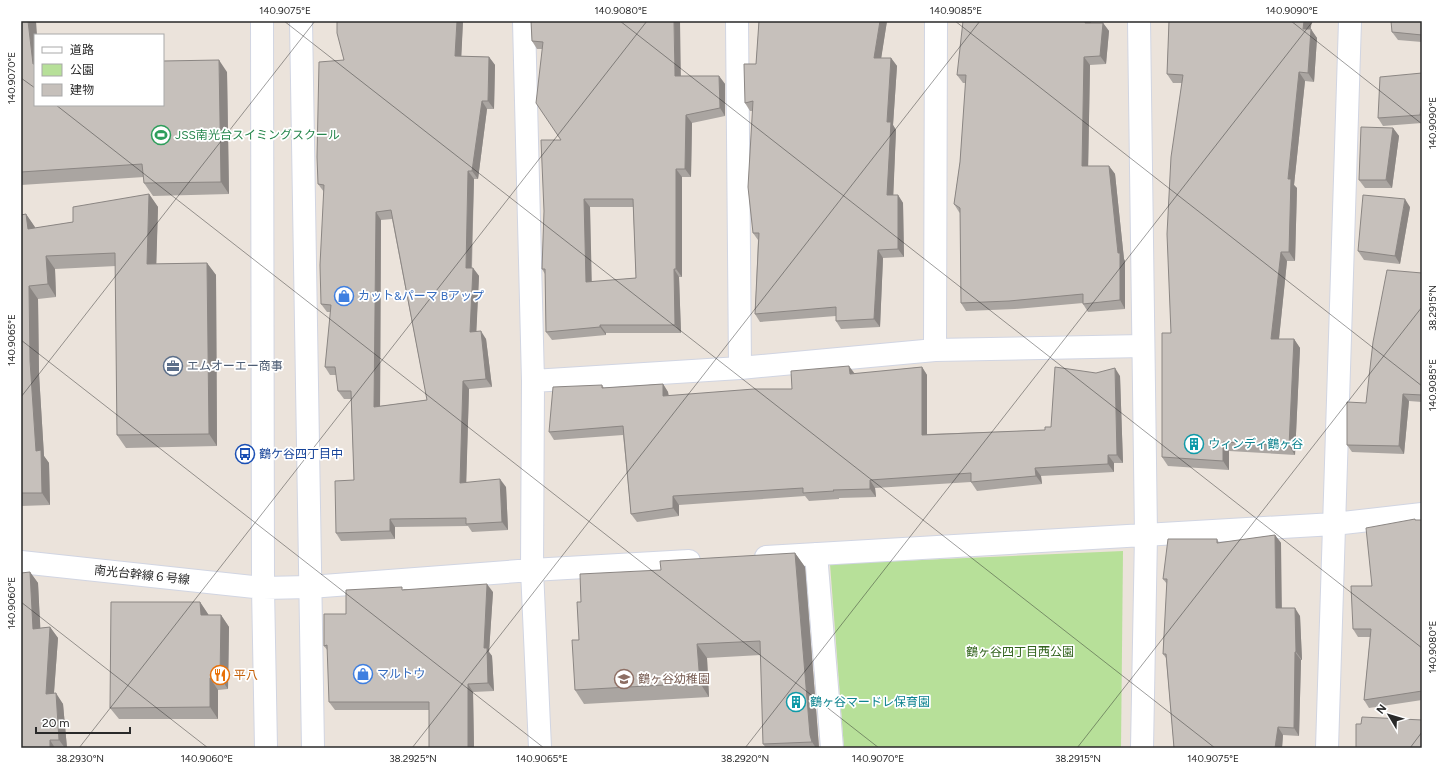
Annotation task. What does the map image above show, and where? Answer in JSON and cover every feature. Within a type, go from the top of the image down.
[{"type":"street","points":[[262,21],[263,588],[266,748]]},
{"type":"street","points":[[301,21],[312,748]]},
{"type":"street","points":[[524,21],[533,381],[532,570],[540,748]]},
{"type":"street","points":[[737,21],[740,368]]},
{"type":"street","points":[[936,21],[936,350]]},
{"type":"street","points":[[1139,21],[1146,535],[1142,748]]},
{"type":"street","points":[[1327,748],[1350,21]]},
{"type":"street","points":[[533,381],[740,368],[936,350],[1143,346]]},
{"type":"street","points":[[745,558],[1334,524],[1422,514]]},
{"type":"street","points":[[816,554],[832,748]]},
{"type":"street","name":"南光台幹線６号線","points":[[21,562],[263,588],[310,587],[532,570],[706,560]]},
{"type":"green space","name":"鶴ヶ谷四丁目西公園","points":[[1123,551],[1121,748],[844,748],[830,564]]},
{"type":"building","points":[[21,21],[28,21],[34,64],[34,106],[164,106],[164,61],[219,60],[221,182],[144,183],[142,164],[21,172]]},
{"type":"building","points":[[337,21],[457,21],[455,56],[489,57],[488,101],[482,101],[472,171],[468,171],[466,268],[473,268],[470,332],[481,331],[486,379],[463,381],[460,483],[500,479],[502,522],[466,524],[466,518],[390,519],[390,531],[336,533],[335,481],[354,480],[351,391],[338,391],[335,367],[325,367],[331,305],[321,304],[320,265],[324,185],[318,184],[317,157],[319,62],[344,60],[337,33]],"holes":[[[391,210],[427,400],[374,407],[376,212]]]},
{"type":"building","points":[[531,21],[674,21],[675,76],[719,76],[720,108],[686,115],[685,169],[676,169],[676,269],[674,269],[675,325],[600,325],[600,327],[546,332],[545,269],[542,269],[544,211],[541,140],[561,140],[536,103],[543,42],[532,41]],"holes":[[[584,199],[633,199],[636,278],[586,282]]]},
{"type":"building","points":[[759,21],[880,21],[874,58],[891,58],[887,122],[891,122],[887,195],[898,195],[898,249],[878,250],[874,319],[836,321],[836,307],[755,314],[759,233],[753,233],[748,187],[753,101],[745,103],[744,64],[756,64]]},
{"type":"building","points":[[963,21],[1085,21],[1085,23],[1103,23],[1100,56],[1084,57],[1082,166],[1109,166],[1118,253],[1120,253],[1120,300],[1083,304],[1083,294],[1009,301],[961,303],[960,208],[954,204],[960,162],[966,75],[957,75]]},
{"type":"building","points":[[1169,21],[1304,21],[1303,29],[1311,29],[1308,73],[1299,72],[1288,179],[1291,179],[1289,252],[1281,252],[1271,339],[1294,339],[1289,446],[1223,442],[1223,461],[1162,457],[1162,333],[1171,333],[1167,234],[1171,157],[1183,75],[1167,74]]},
{"type":"building","points":[[1391,21],[1422,21],[1422,35],[1392,32]]},
{"type":"building","points":[[1422,73],[1422,102],[1420,115],[1378,118],[1380,77]]},
{"type":"building","points":[[1361,127],[1393,128],[1386,180],[1359,180]]},
{"type":"building","points":[[149,194],[147,264],[207,263],[209,434],[117,435],[115,253],[46,256],[48,284],[29,286],[30,361],[36,451],[41,450],[42,493],[21,493],[21,215],[26,214],[28,229],[73,222],[73,207]]},
{"type":"building","points":[[1363,195],[1405,199],[1395,256],[1358,251]]},
{"type":"building","points":[[1387,270],[1422,273],[1422,395],[1403,394],[1399,446],[1347,445],[1347,402],[1366,403],[1373,342]]},
{"type":"building","points":[[849,366],[850,374],[922,367],[922,435],[1045,430],[1045,427],[1051,427],[1055,367],[1096,373],[1115,368],[1117,455],[1108,455],[1108,464],[1035,468],[1036,476],[971,482],[971,473],[870,480],[870,489],[833,490],[834,491],[803,493],[803,488],[673,496],[673,508],[631,514],[623,426],[549,432],[553,387],[602,385],[602,388],[663,384],[663,396],[754,389],[792,389],[791,371]]},
{"type":"building","points":[[1415,519],[1422,520],[1422,691],[1364,700],[1371,629],[1353,629],[1351,586],[1372,586],[1366,528]]},
{"type":"building","points":[[1275,535],[1276,608],[1295,608],[1296,652],[1294,728],[1278,727],[1275,748],[1174,748],[1166,654],[1163,654],[1167,579],[1163,579],[1168,539],[1217,539],[1217,543]]},
{"type":"building","name":"鶴ヶ谷幼稚園","points":[[795,553],[810,735],[812,742],[763,744],[760,641],[697,644],[700,683],[575,690],[572,640],[579,640],[577,602],[581,602],[580,574],[661,570],[660,561]]},
{"type":"building","points":[[30,572],[33,629],[50,627],[46,694],[56,693],[59,740],[50,740],[50,748],[21,748],[21,573]]},
{"type":"building","points":[[487,584],[484,648],[487,648],[488,683],[468,684],[468,748],[429,748],[429,702],[329,702],[327,645],[324,646],[324,614],[346,614],[346,590],[402,587],[402,590]]},
{"type":"building","points":[[111,602],[200,602],[201,615],[221,615],[220,678],[210,678],[210,707],[110,708]]},
{"type":"building","points":[[1362,717],[1422,720],[1422,748],[1356,748],[1356,724],[1361,724]]},
{"type":"place","name":"JSS南光台スイミングスクール","points":[[161,135]]},
{"type":"place","name":"カット&パーマ Bアップ","points":[[344,296]]},
{"type":"place","name":"エムオーエー商事","points":[[173,366]]},
{"type":"place","name":"ウィンディ鶴ヶ谷","points":[[1194,444]]},
{"type":"place","name":"鶴ケ谷四丁目中","points":[[245,454]]},
{"type":"place","name":"マルトウ","points":[[363,674]]},
{"type":"place","name":"平八","points":[[220,675]]},
{"type":"place","name":"鶴ヶ谷幼稚園","points":[[624,679]]},
{"type":"place","name":"鶴ヶ谷マードレ保育園","points":[[796,702]]}]
